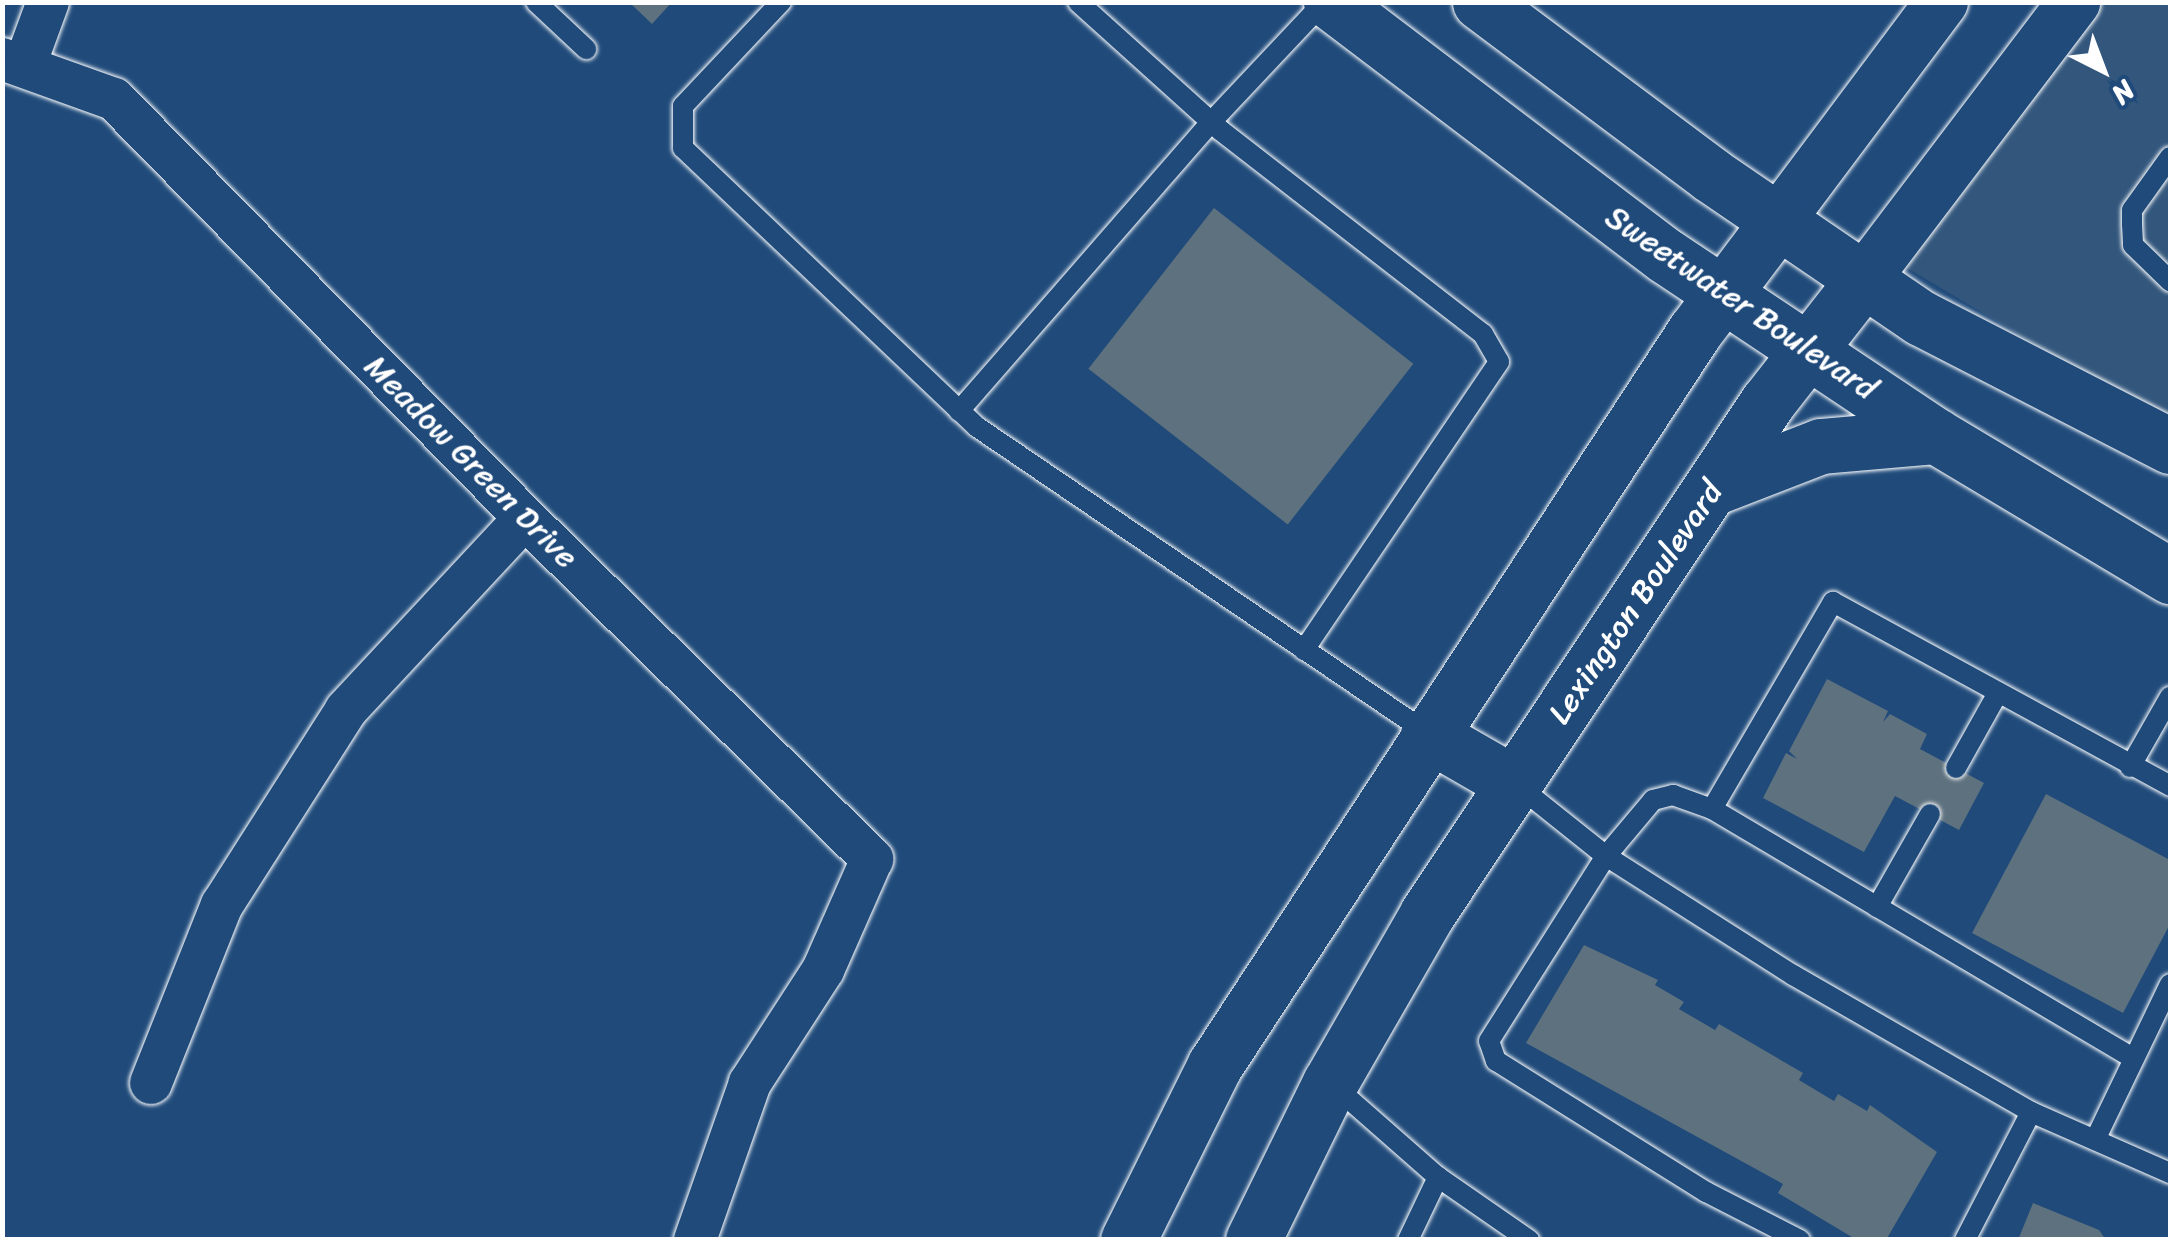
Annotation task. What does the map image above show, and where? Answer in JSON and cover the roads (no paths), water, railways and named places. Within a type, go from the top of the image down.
[{"type":"main road","name":"Sweetwater Boulevard","points":[[1328,2],[1723,294],[1936,436],[2170,576]]},
{"type":"main road","points":[[1480,2],[1778,220],[1922,318],[2170,446]]},
{"type":"main road","points":[[1128,1240],[1215,1065],[1428,734],[1723,294],[1778,220]]},
{"type":"main road","name":"Lexington Boulevard","points":[[1253,1240],[1330,1083],[1428,914],[1712,488],[1808,350],[1864,279]]},
{"type":"main road","points":[[1712,488],[1822,446],[1936,436]]},
{"type":"main road","points":[[1428,734],[1516,784]]},
{"type":"street","points":[[14,61],[48,2]]},
{"type":"street","points":[[1778,220],[1942,2]]},
{"type":"street","name":"Lexington Boulevard","points":[[1864,279],[2074,2]]},
{"type":"street","name":"Meadow Green Drive","points":[[14,61],[114,99],[525,518],[872,858],[823,970],[750,1083],[695,1240]]},
{"type":"street","points":[[151,1083],[222,905],[346,710],[525,518]]},
{"type":"lane","points":[[536,2],[586,49]]},
{"type":"lane","points":[[781,2],[684,106],[683,148],[959,411],[1428,734]]},
{"type":"lane","points":[[1078,2],[1211,122],[1483,334],[1499,362],[1304,650]]},
{"type":"lane","points":[[959,411],[1211,122],[1328,2]]},
{"type":"lane","points":[[2170,157],[2132,210],[2132,224],[2133,245],[2170,281]]},
{"type":"lane","points":[[1712,809],[1833,602],[2170,786]]},
{"type":"lane","points":[[1956,768],[1998,694]]},
{"type":"lane","points":[[2130,766],[2170,697]]},
{"type":"lane","points":[[1516,784],[1606,856],[2031,1112],[2170,1172]]},
{"type":"lane","points":[[1800,1240],[1706,1192],[1496,1061],[1489,1041],[1606,856],[1652,800],[1674,795],[1712,809],[2134,1059]]},
{"type":"lane","points":[[1878,907],[1930,814]]},
{"type":"lane","points":[[2095,1140],[2170,984]]},
{"type":"lane","points":[[1330,1083],[1438,1177],[1529,1240]]},
{"type":"lane","points":[[1964,1240],[2031,1112]]},
{"type":"lane","points":[[1408,1240],[1438,1177]]}]
